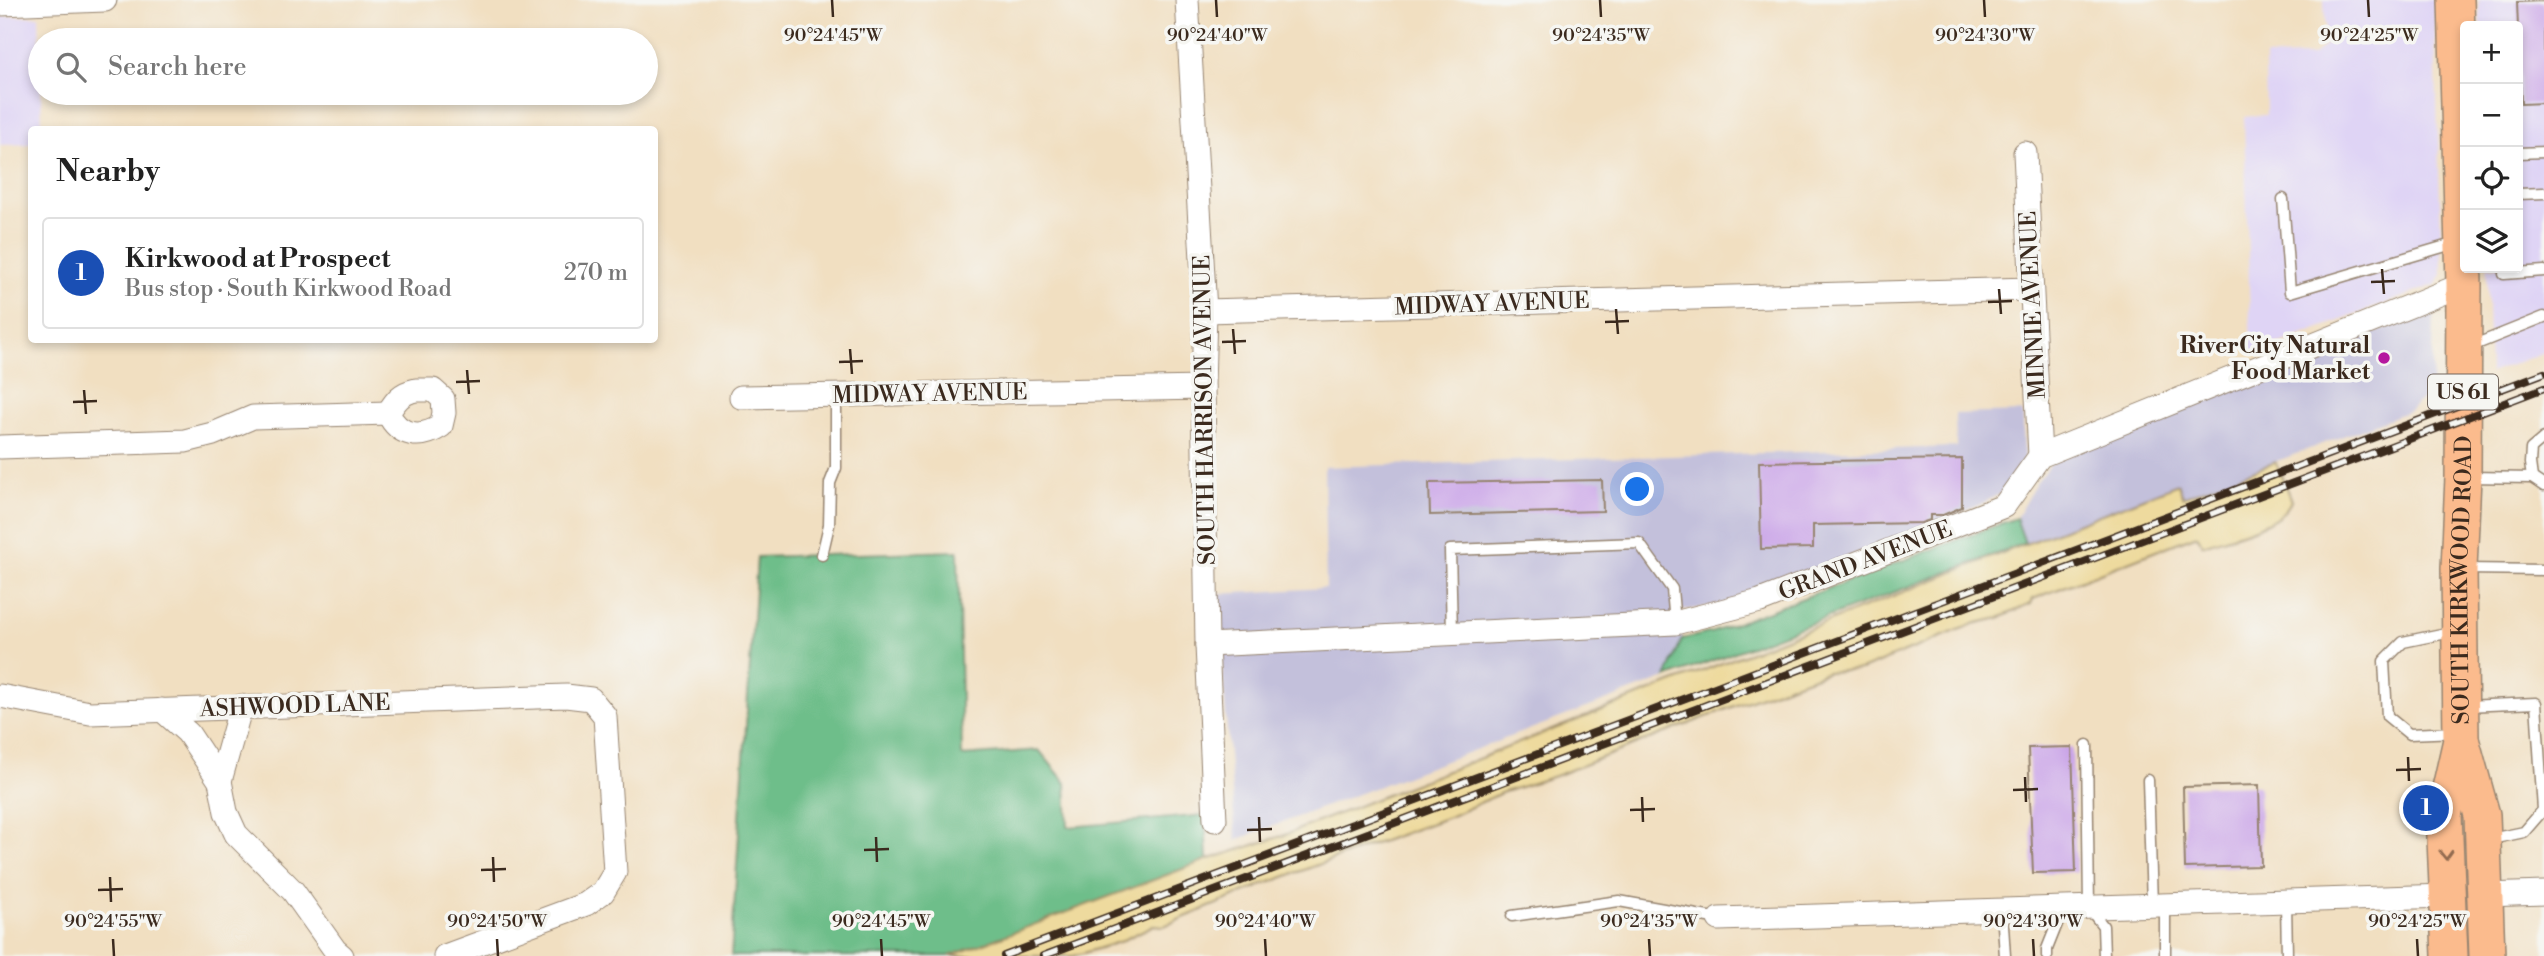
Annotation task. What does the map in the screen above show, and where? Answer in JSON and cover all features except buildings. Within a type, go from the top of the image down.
[{"type":"main road","name":"SOUTH KIRKWOOD ROAD","points":[[2456,0],[2463,147]]},
{"type":"main road","name":"SOUTH KIRKWOOD ROAD","points":[[2464,273],[2463,477],[2459,569],[2460,726],[2444,815],[2466,896],[2487,956]]},
{"type":"main road","name":"SOUTH KIRKWOOD ROAD","points":[[2450,956],[2483,841],[2482,815],[2460,726]]},
{"type":"street","points":[[0,4],[105,0]]},
{"type":"street","name":"SOUTH HARRISON AVENUE","points":[[1187,0],[1205,311],[1203,388],[1207,645],[1215,820]]},
{"type":"street","name":"MINNIE AVENUE","points":[[2025,153],[2040,456]]},
{"type":"street","points":[[2040,456],[2464,284]]},
{"type":"street","name":"MIDWAY AVENUE","points":[[1205,311],[2031,289]]},
{"type":"street","name":"MIDWAY AVENUE","points":[[741,397],[1203,388]]},
{"type":"street","points":[[0,447],[185,441],[213,434],[253,417],[388,413]]},
{"type":"street","name":"GRAND AVENUE","points":[[1207,645],[1675,623],[1760,601],[2004,506],[2040,456]]},
{"type":"street","name":"ASHWOOD LANE","points":[[0,696],[90,713],[566,696],[591,699],[606,716],[615,872],[603,892],[586,904],[446,956]]},
{"type":"street","points":[[220,781],[241,706]]},
{"type":"street","points":[[162,710],[188,733],[220,781],[226,812],[236,834],[293,891],[334,953]]},
{"type":"street","points":[[1718,919],[2544,893]]},
{"type":"lane","points":[[2523,153],[2544,152]]},
{"type":"lane","points":[[2523,194],[2544,193]]},
{"type":"lane","points":[[2283,199],[2290,292],[2460,243]]},
{"type":"lane","points":[[2504,274],[2544,271]]},
{"type":"lane","points":[[2463,350],[2544,317]]},
{"type":"lane","points":[[822,555],[829,525],[830,484],[836,468],[836,395]]},
{"type":"lane","points":[[2532,478],[2531,449],[2544,438]]},
{"type":"lane","points":[[2463,477],[2532,478],[2544,486]]},
{"type":"lane","points":[[1452,633],[1450,550],[1639,543],[1672,589],[1675,623]]},
{"type":"lane","points":[[2459,569],[2544,570]]},
{"type":"lane","points":[[2459,631],[2403,642],[2384,661],[2387,716],[2409,734],[2460,726],[2536,703],[2543,810],[2525,832],[2483,841]]},
{"type":"lane","points":[[2087,745],[2089,908],[2103,926],[2104,956]]},
{"type":"lane","points":[[2148,780],[2165,956]]},
{"type":"lane","points":[[1512,916],[1619,901],[1718,919]]},
{"type":"lane","points":[[2286,902],[2287,956]]},
{"type":"lane","points":[[2047,956],[2047,949],[2063,908]]},
{"type":"lane","points":[[2002,910],[2006,956]]},
{"type":"shaded area","points":[[2324,0],[2434,0],[2442,274],[2437,284],[2251,354],[2244,117],[2266,115],[2265,57],[2312,56],[2326,45]]},
{"type":"shaded area","points":[[2479,0],[2544,0],[2544,352],[2490,373],[2487,273],[2523,273],[2523,21],[2480,21]]},
{"type":"shaded area","points":[[39,16],[39,28],[28,28],[28,105],[41,105],[42,126],[28,126],[28,144],[0,145],[0,17]]},
{"type":"shaded area","points":[[2422,314],[2434,317],[2432,392],[2409,411],[2183,497],[2178,484],[2025,543],[2016,518],[2036,483],[2058,459]]},
{"type":"shaded area","points":[[2023,412],[2024,460],[2003,492],[1979,505],[1741,601],[1681,611],[1682,639],[1666,678],[1236,840],[1216,594],[1326,588],[1324,467],[1956,447],[1955,414]]},
{"type":"green space","points":[[2016,518],[2025,543],[1666,678],[1682,639],[1713,632]]},
{"type":"green space","points":[[958,551],[962,756],[1039,750],[1066,783],[1068,827],[1205,815],[1207,860],[950,956],[731,956],[757,557]]},
{"type":"sand","points":[[2276,462],[2291,501],[2277,517],[2253,529],[2203,545],[2197,535],[2033,599],[2031,604],[1999,618],[1973,624],[1861,670],[1827,672],[1737,705],[1555,776],[1501,793],[1454,815],[1260,886],[1164,926],[1154,925],[1119,942],[1074,956],[950,956],[1207,860],[1282,836],[2178,484],[2183,497]]},
{"type":"railway","points":[[1004,956],[2544,373]]},
{"type":"railway","points":[[1043,956],[2544,388]]},
{"type":"place","name":"RiverCity Natural Food Market","points":[[2384,358]]},
{"type":"place","name":"Kirkwood at Prospect","points":[[2426,808]]}]
